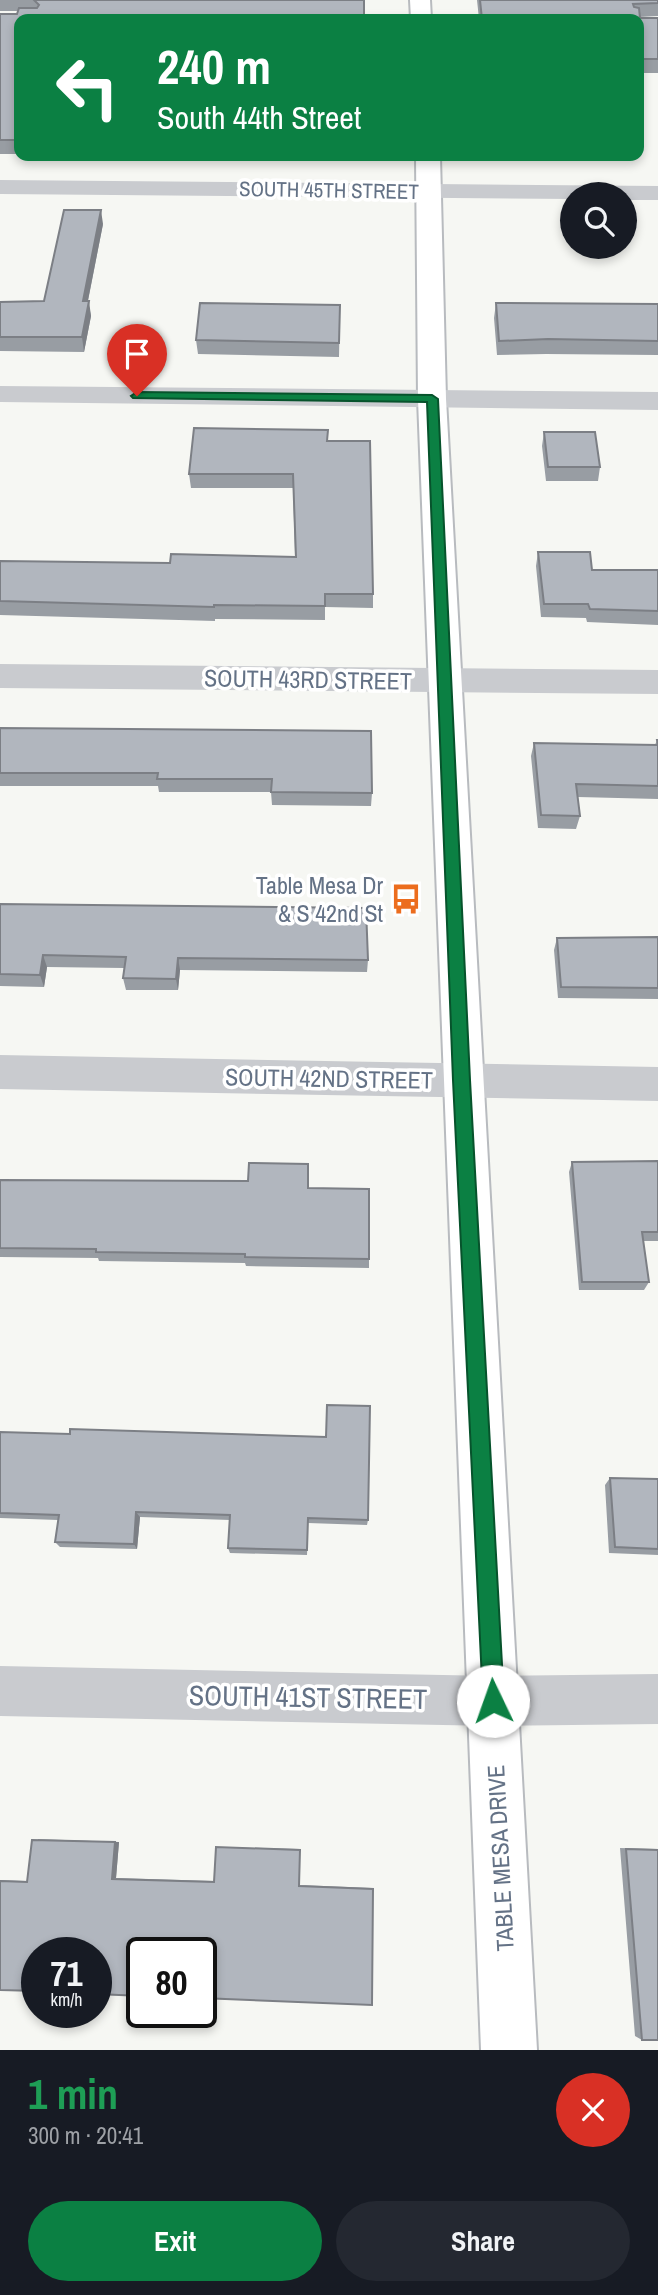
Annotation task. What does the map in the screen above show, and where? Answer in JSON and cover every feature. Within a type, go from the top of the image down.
[{"type":"highway","name":"TABLE MESA DRIVE","points":[[428,174],[432,399],[509,2050]]},
{"type":"street","name":"SOUTH 45TH STREET","points":[[0,187],[428,174],[658,193]]},
{"type":"street","points":[[0,394],[658,401]]},
{"type":"street","name":"SOUTH 43RD STREET","points":[[0,676],[658,682]]},
{"type":"street","name":"SOUTH 42ND STREET","points":[[0,1072],[658,1084]]},
{"type":"street","name":"SOUTH 41ST STREET","points":[[0,1691],[493,1701],[658,1699]]},
{"type":"building","points":[[34,0],[364,0],[364,14],[17,14],[19,8],[37,8],[39,5]]},
{"type":"building","points":[[480,0],[658,0],[658,3],[633,4],[639,8],[640,14],[481,14]]},
{"type":"building","points":[[0,14],[14,14],[14,140],[0,140]]},
{"type":"building","points":[[644,18],[658,18],[658,59],[644,59]]},
{"type":"building","points":[[64,210],[101,210],[83,301],[89,301],[82,337],[0,337],[0,302],[44,301]]},
{"type":"building","points":[[200,303],[340,305],[339,343],[196,340]]},
{"type":"building","points":[[496,303],[658,304],[658,341],[499,341]]},
{"type":"building","points":[[194,428],[328,430],[327,441],[370,441],[373,594],[325,594],[325,606],[214,607],[0,601],[0,561],[170,563],[171,554],[296,557],[293,474],[189,474]]},
{"type":"building","points":[[544,432],[595,432],[600,467],[548,467]]},
{"type":"building","points":[[538,552],[590,552],[592,570],[658,570],[658,611],[590,609],[588,604],[544,604]]},
{"type":"building","points":[[0,728],[371,731],[372,793],[271,792],[272,779],[157,779],[158,773],[0,773]]},
{"type":"building","points":[[534,743],[658,745],[658,786],[576,784],[580,816],[541,815]]},
{"type":"building","points":[[0,904],[366,908],[368,960],[178,958],[176,979],[123,978],[126,957],[43,955],[40,975],[0,974]]},
{"type":"building","points":[[658,937],[658,988],[561,987],[557,938]]},
{"type":"building","points":[[658,1161],[658,1232],[642,1232],[649,1282],[582,1282],[572,1162]]},
{"type":"building","points":[[249,1163],[308,1164],[308,1188],[369,1189],[369,1259],[0,1248],[0,1180],[248,1181]]},
{"type":"building","points":[[327,1405],[370,1406],[368,1520],[308,1518],[307,1550],[228,1548],[230,1515],[136,1512],[134,1544],[55,1542],[59,1515],[0,1513],[0,1432],[70,1434],[70,1429],[326,1437]]},
{"type":"building","points":[[610,1478],[658,1479],[658,1549],[615,1547]]},
{"type":"building","points":[[32,1840],[115,1842],[112,1879],[214,1882],[216,1847],[300,1850],[299,1886],[373,1889],[372,2005],[217,1999],[217,1937],[126,1937],[126,1995],[112,1995],[112,1937],[21,1937],[21,1991],[0,1990],[0,1881],[27,1882]]},
{"type":"building","points":[[626,1849],[658,1850],[658,2040],[642,2040]]},
{"type":"place","name":"Table Mesa Dr & S 42nd St","points":[[406,899]]},
{"type":"route","points":[[137,396],[432,399],[493,1701]]}]
